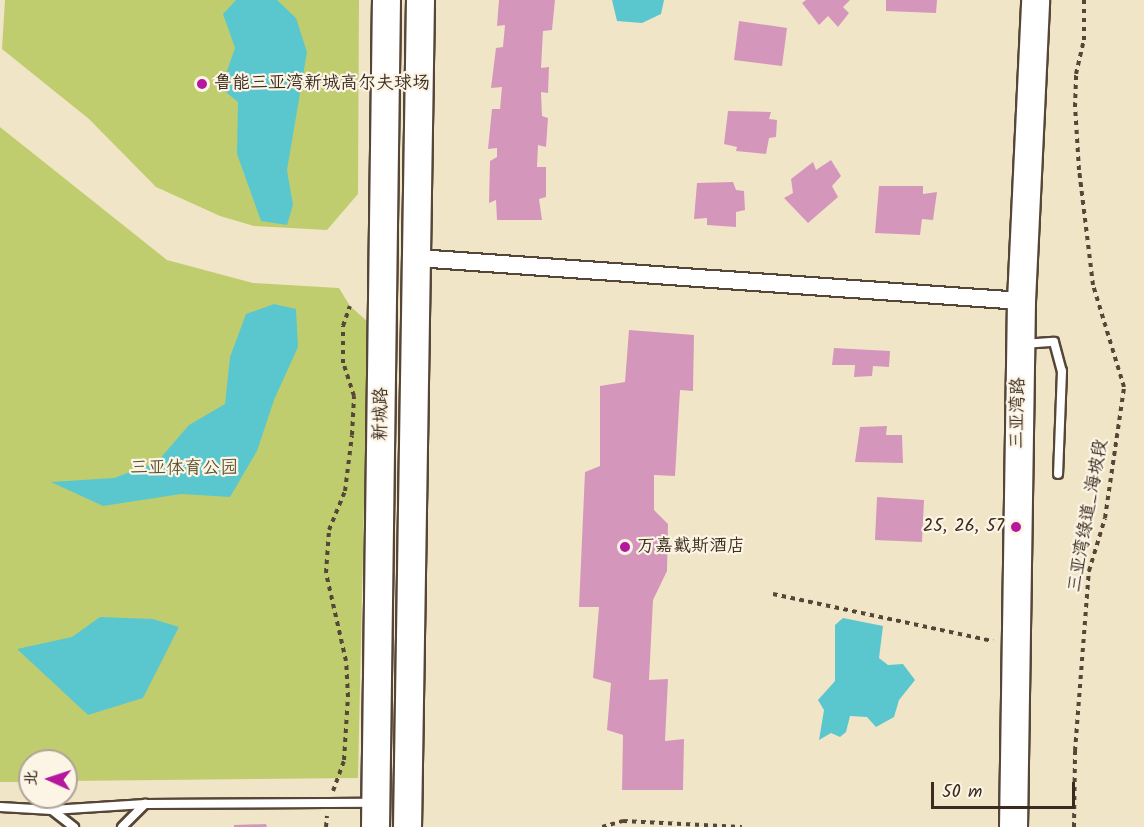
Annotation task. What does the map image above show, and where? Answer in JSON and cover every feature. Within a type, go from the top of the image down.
[{"type":"main road","name":"新城路","points":[[375,815],[386,0]]},
{"type":"main road","name":"新城路","points":[[407,827],[420,0]]},
{"type":"main road","name":"三亚湾路","points":[[1013,827],[1021,301],[1035,0]]},
{"type":"street","points":[[417,258],[1021,301]]},
{"type":"lane","points":[[1020,344],[1054,342],[1062,371],[1058,474]]},
{"type":"lane","points":[[0,807],[52,810],[145,804],[328,804],[375,815]]},
{"type":"lane","points":[[122,827],[145,804]]},
{"type":"lane","points":[[52,810],[74,827]]},
{"type":"path","name":"三亚湾绿道_海坡段","points":[[1074,827],[1075,752],[1089,571],[1105,518],[1124,387],[1093,285],[1079,170],[1075,107],[1077,74],[1084,40],[1084,0]]},
{"type":"path","points":[[326,827],[328,804],[344,760],[348,697],[346,661],[326,573],[329,530],[345,491],[352,435],[354,396],[343,363],[343,326],[350,306]]},
{"type":"path","points":[[773,594],[1014,645]]},
{"type":"path","points":[[602,827],[622,821],[742,827]]},
{"type":"green space","name":"鲁能三亚湾新城高尔夫球场","points":[[5,0],[359,0],[358,194],[327,230],[254,226],[220,216],[156,187],[89,119],[2,49]]},
{"type":"green space","name":"三亚体育公园","points":[[0,127],[167,260],[253,283],[339,288],[350,306],[368,322],[358,778],[78,781],[78,749],[18,749],[18,782],[0,782]]},
{"type":"water","points":[[236,0],[277,0],[296,18],[307,52],[287,170],[293,205],[287,225],[261,221],[237,154],[238,102],[221,88],[235,48],[223,14]]},
{"type":"water","points":[[612,0],[664,0],[661,14],[642,23],[617,21]]},
{"type":"water","points":[[274,304],[296,309],[298,347],[274,400],[257,451],[230,497],[181,494],[103,506],[51,482],[114,478],[157,462],[189,425],[225,404],[230,357],[246,314]]},
{"type":"water","points":[[100,617],[153,619],[179,627],[143,698],[88,715],[17,649],[72,637]]},
{"type":"water","points":[[843,618],[883,626],[879,658],[888,665],[903,664],[915,680],[899,700],[894,717],[876,727],[867,717],[850,716],[846,732],[840,737],[831,733],[819,740],[824,710],[818,700],[835,681],[835,625]]},
{"type":"building","points":[[499,0],[555,0],[552,30],[543,31],[541,68],[549,67],[548,93],[541,92],[542,116],[548,118],[546,147],[538,145],[537,167],[546,167],[546,197],[539,199],[542,220],[497,220],[496,200],[489,203],[490,161],[497,157],[497,148],[488,149],[492,109],[500,109],[502,87],[491,88],[496,48],[503,47],[505,25],[497,26]]},
{"type":"building","points":[[806,0],[850,0],[843,7],[849,13],[838,27],[828,16],[819,25],[802,3]]},
{"type":"building","points":[[886,0],[937,0],[936,13],[886,11]]},
{"type":"building","points":[[739,21],[787,28],[782,66],[734,60]]},
{"type":"building","points":[[728,111],[771,112],[769,119],[777,120],[776,137],[769,138],[766,154],[736,151],[737,147],[724,144]]},
{"type":"building","points":[[831,160],[841,176],[832,186],[838,197],[808,223],[784,198],[793,193],[791,179],[813,162],[816,170]]},
{"type":"building","points":[[733,182],[736,190],[744,191],[745,210],[736,212],[736,227],[707,225],[707,218],[694,219],[697,183]]},
{"type":"building","points":[[879,186],[923,186],[923,194],[937,192],[933,220],[922,219],[920,235],[875,233]]},
{"type":"building","name":"万嘉戴斯酒店","points":[[629,330],[694,335],[693,391],[680,390],[675,476],[654,475],[654,510],[668,524],[667,571],[653,600],[649,680],[668,679],[665,741],[684,739],[683,790],[622,790],[623,735],[607,730],[611,683],[593,678],[599,607],[579,607],[585,472],[600,466],[600,386],[625,382]]},
{"type":"building","points":[[834,348],[890,351],[889,367],[873,366],[872,376],[854,377],[855,365],[832,365]]},
{"type":"building","points":[[887,426],[886,435],[902,435],[903,463],[855,462],[860,427]]},
{"type":"building","points":[[877,497],[924,500],[922,542],[875,540]]},
{"type":"building","points":[[266,824],[267,827],[234,827],[234,825]]},
{"type":"place","name":"鲁能三亚湾新城高尔夫球场","points":[[202,84]]},
{"type":"place","name":"25, 26, 57","points":[[1016,527]]},
{"type":"place","name":"万嘉戴斯酒店","points":[[625,547]]}]
